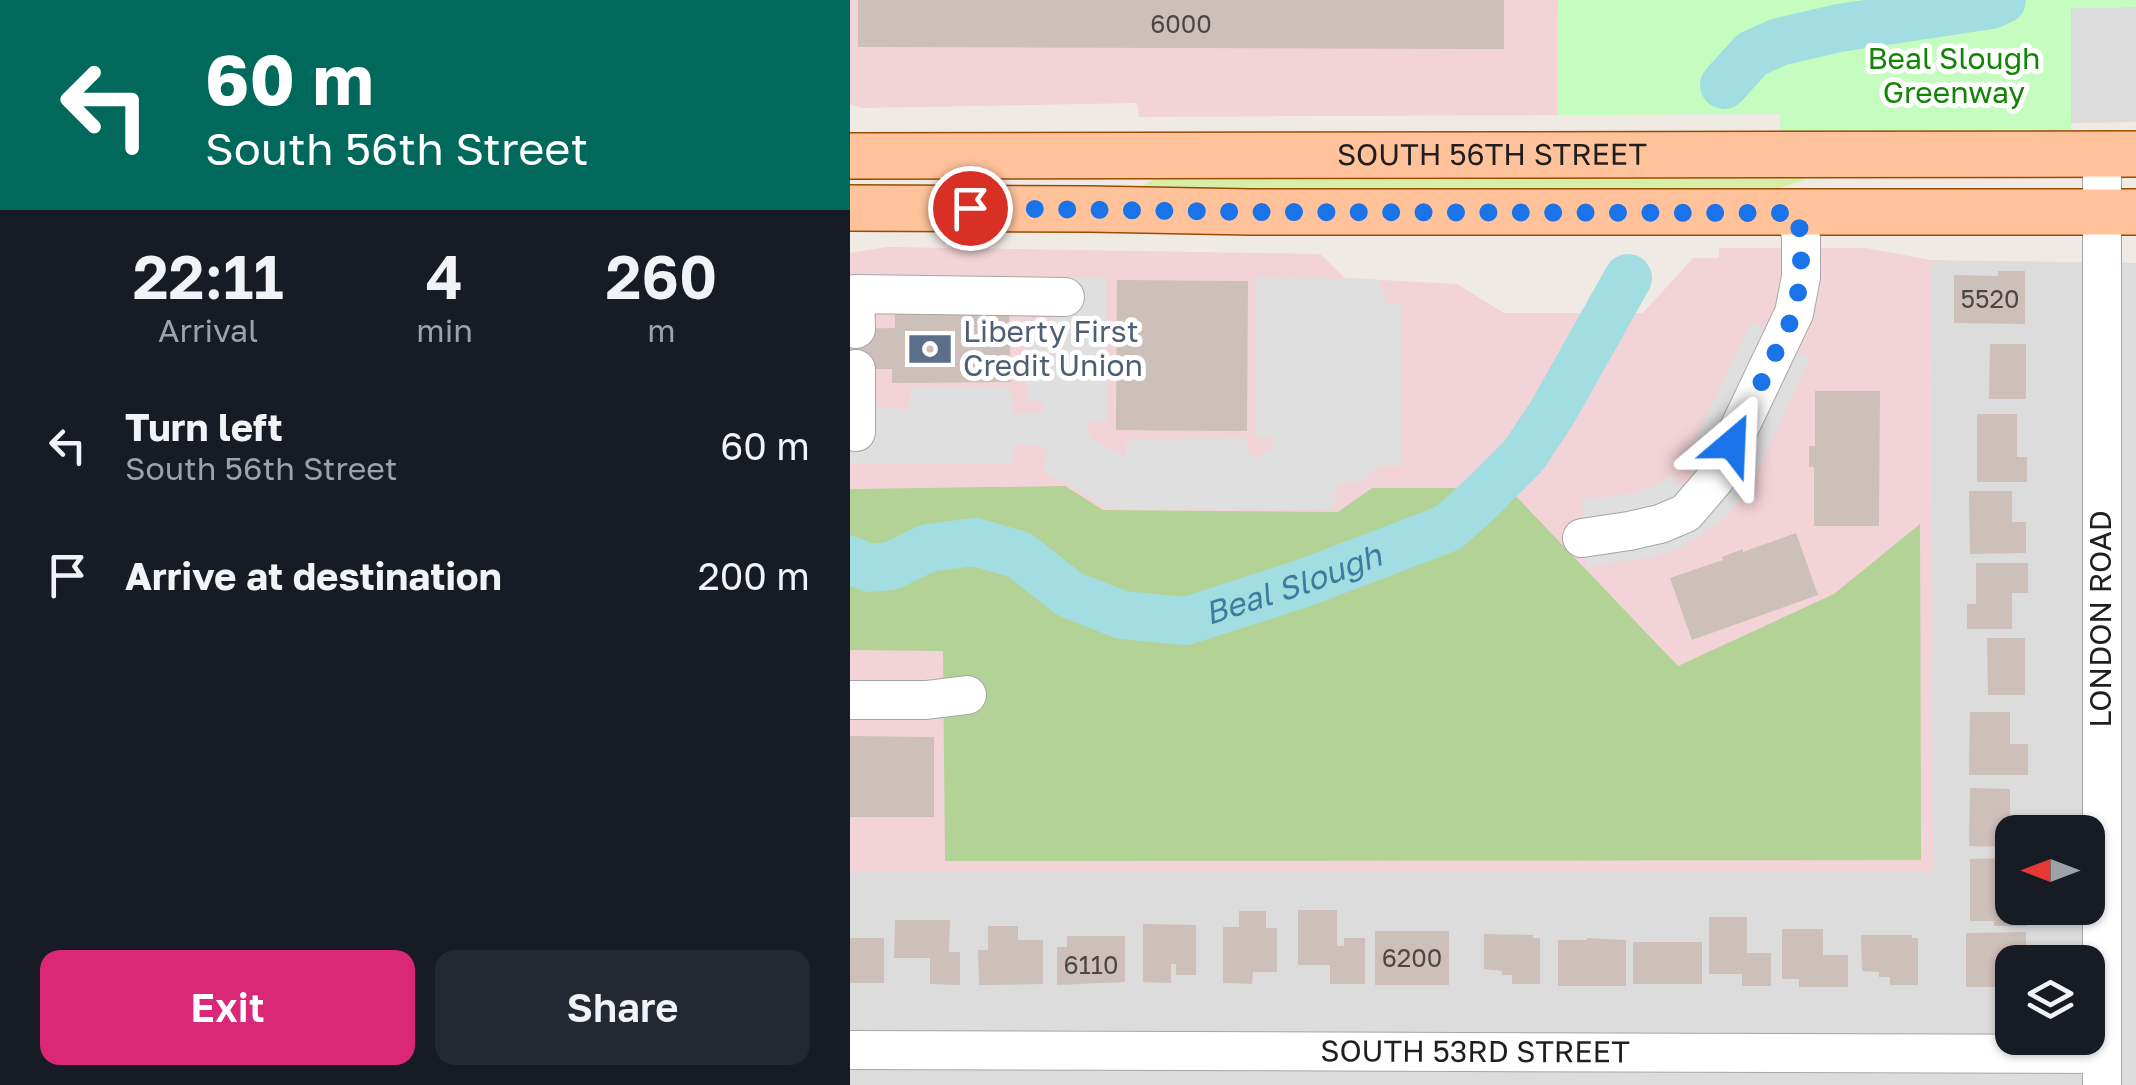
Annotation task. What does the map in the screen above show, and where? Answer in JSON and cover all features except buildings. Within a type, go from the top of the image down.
[{"type":"main road","name":"SOUTH 56TH STREET","points":[[850,156],[2119,154]]},
{"type":"main road","name":"SOUTH 56TH STREET","points":[[850,208],[2119,212]]},
{"type":"street","name":"LONDON ROAD","points":[[2102,1069],[2119,154]]},
{"type":"street","points":[[1582,538],[1660,524],[1686,512],[1715,479],[1794,314],[1801,277],[1797,213]]},
{"type":"street","points":[[856,329],[855,294],[1066,297]]},
{"type":"street","points":[[856,369],[856,432]]},
{"type":"street","points":[[850,700],[926,700],[967,695]]},
{"type":"street","name":"SOUTH 53RD STREET","points":[[850,1050],[915,1067],[2102,1069]]},
{"type":"shaded area","points":[[850,0],[1558,0],[1557,115],[1139,117],[1137,103],[862,108],[850,104]]},
{"type":"shaded area","points":[[2136,7],[2136,122],[2071,123],[2071,8]]},
{"type":"shaded area","points":[[887,247],[1320,254],[1345,278],[1457,284],[1504,313],[1643,313],[1693,258],[1719,258],[1719,248],[1866,248],[1931,260],[1933,872],[850,872],[850,253]]},
{"type":"shaded area","points":[[1931,260],[2136,263],[2136,1085],[850,1085],[850,872],[1932,872]]},
{"type":"shaded area","points":[[1051,278],[1106,278],[1107,421],[1092,421],[1087,428],[1093,440],[1125,457],[1127,439],[1247,438],[1252,456],[1271,451],[1272,438],[1256,438],[1256,278],[1380,282],[1386,303],[1401,303],[1401,466],[1380,466],[1362,481],[1337,485],[1334,509],[1128,509],[1106,507],[1042,470],[1048,456],[1046,449],[1039,446],[1016,444],[1011,464],[850,463],[850,407],[909,409],[911,387],[1011,388],[1012,413],[1040,412],[1044,408],[1040,401],[1027,402],[1026,322],[1052,324]]},
{"type":"shaded area","points":[[1751,322],[1796,343],[1793,350],[1810,357],[1743,497],[1726,517],[1683,547],[1658,556],[1586,567],[1582,500],[1632,493],[1656,486],[1671,475],[1684,490],[1697,477],[1683,466]]},
{"type":"green space","name":"Beal Slough Greenway","points":[[1558,0],[2136,0],[2136,7],[2071,8],[2071,154],[1781,155],[1780,114],[1557,115]]},
{"type":"green space","points":[[1805,172],[1804,180],[1764,193],[1143,192],[1143,185],[1155,179],[1181,174]]},
{"type":"green space","points":[[1065,486],[1103,510],[1338,512],[1372,488],[1508,488],[1678,666],[1834,594],[1920,524],[1921,860],[945,861],[943,651],[850,650],[850,489]]},
{"type":"waterway","name":"Beal Slough","points":[[1724,85],[1752,54],[1779,42],[2002,0]]},
{"type":"waterway","name":"Beal Slough","points":[[850,560],[869,568],[891,566],[928,548],[975,542],[1020,555],[1069,594],[1122,615],[1186,621],[1304,583],[1448,528],[1479,500],[1524,455],[1628,278]]},
{"type":"place","name":"Liberty First Credit Union","points":[[930,349]]},
{"type":"route","points":[[970,208],[1797,213],[1801,277],[1794,314],[1732,444]]}]
